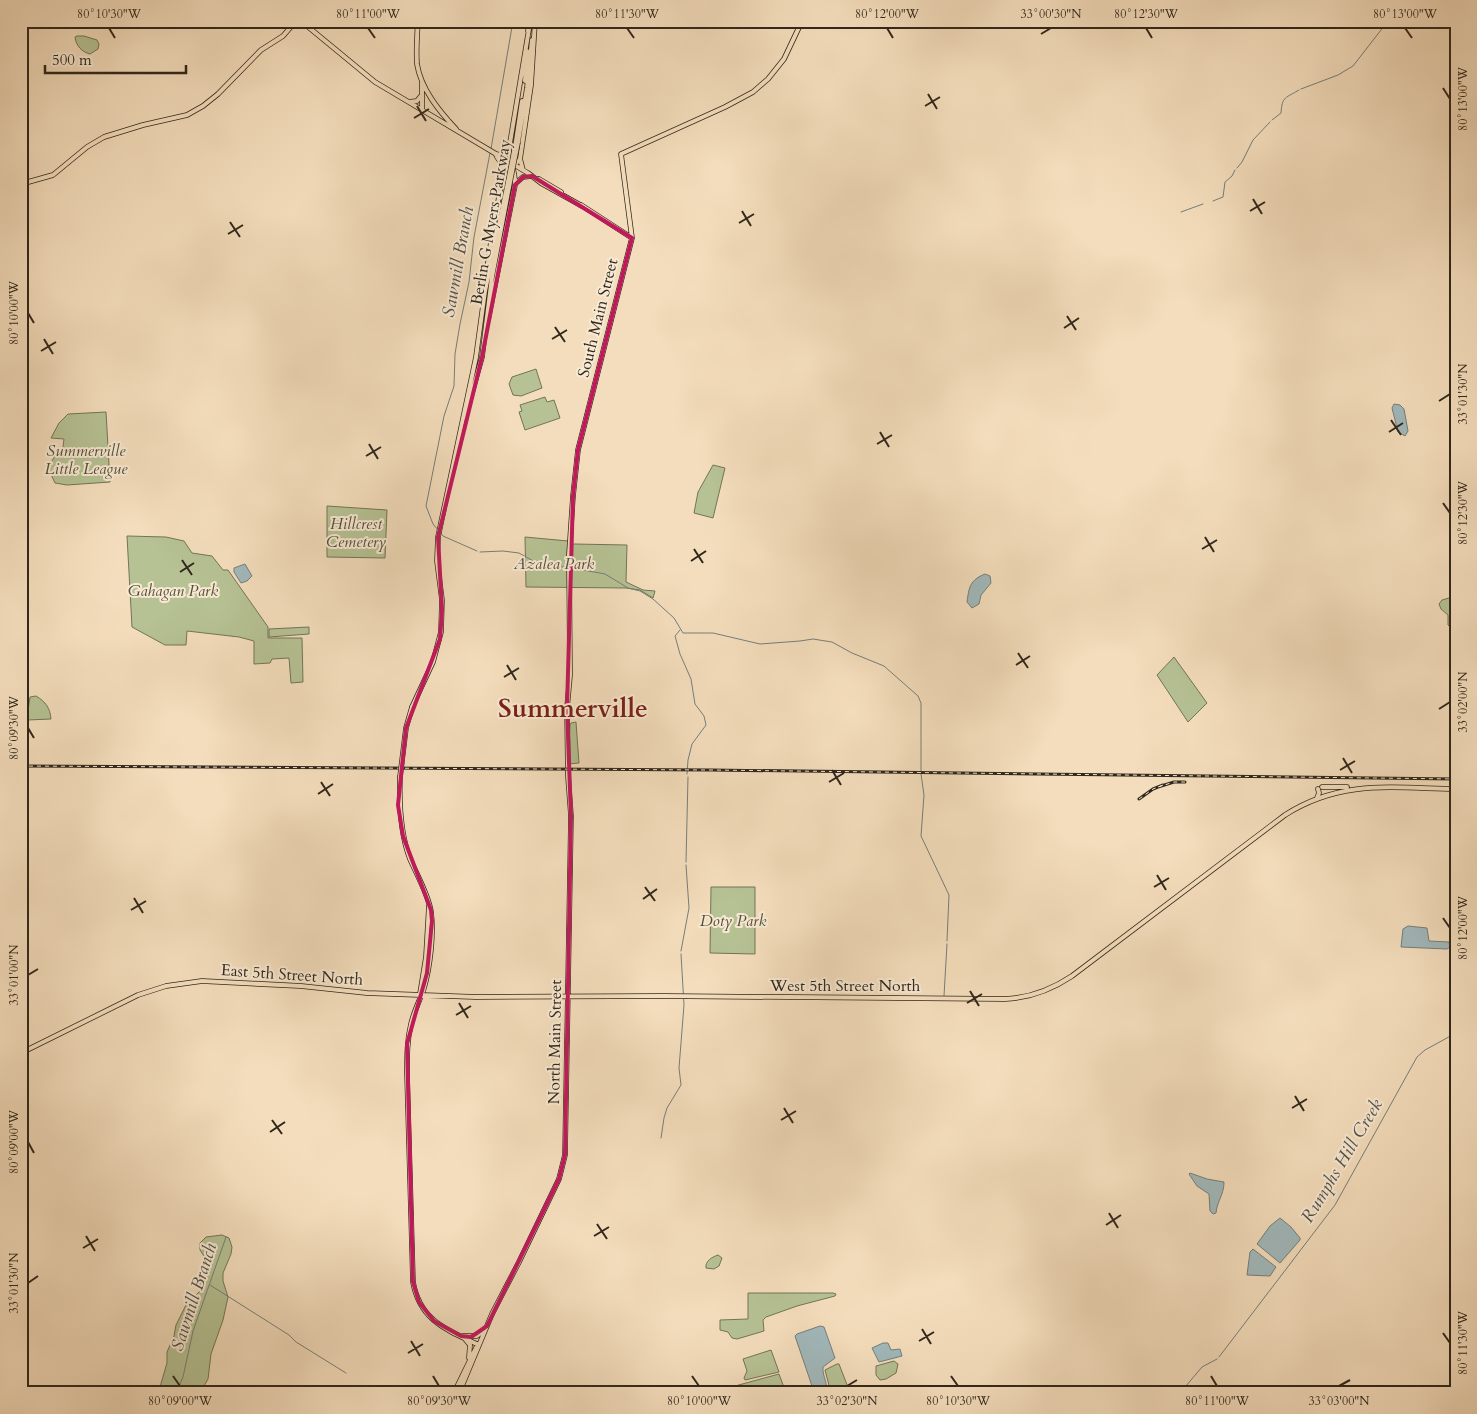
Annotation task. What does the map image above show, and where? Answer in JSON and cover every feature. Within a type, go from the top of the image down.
[{"type":"main road","points":[[21,184],[54,175],[83,150],[104,137],[143,125],[187,115],[198,109],[218,94],[261,50],[283,36],[296,21]]},
{"type":"main road","points":[[301,21],[372,81],[523,170],[541,184],[582,206],[632,238]]},
{"type":"main road","points":[[418,21],[417,61],[422,80],[437,108],[460,133]]},
{"type":"main road","name":"Berlin G Myers Parkway","points":[[517,141],[525,86],[529,21]]},
{"type":"main road","points":[[523,170],[520,159],[532,85],[534,21]]},
{"type":"main road","name":"Berlin G Myers Parkway","points":[[462,424],[470,402],[485,339],[492,277],[527,88],[534,21]]},
{"type":"main road","name":"South Main Street","points":[[567,720],[570,675],[569,555],[576,467],[592,393],[632,238],[622,154],[725,107],[753,92],[768,79],[784,59],[802,21]]},
{"type":"main road","points":[[485,339],[515,185],[515,174],[509,156],[509,149],[529,29]]},
{"type":"main road","points":[[422,80],[422,110]]},
{"type":"main road","points":[[409,102],[418,101],[422,94]]},
{"type":"main road","points":[[495,154],[502,154],[509,149]]},
{"type":"main road","points":[[495,154],[502,164],[503,175]]},
{"type":"main road","points":[[485,291],[503,175],[505,169],[520,159]]},
{"type":"main road","points":[[515,185],[523,176],[532,176]]},
{"type":"main road","name":"Berlin G Myers Parkway","points":[[479,1344],[444,1328],[434,1321],[419,1302],[413,1282],[407,1055],[411,1024],[425,983],[430,957],[432,921],[431,910],[403,836],[398,804],[406,728],[412,707],[433,662],[441,632],[442,605],[437,561],[438,537],[476,357],[485,291],[508,187]]},
{"type":"main road","name":"North Main Street","points":[[459,1393],[487,1326],[520,1262],[562,1170],[566,1142],[571,802],[568,776],[567,720]]},
{"type":"main road","points":[[1317,798],[1320,788],[1456,789]]},
{"type":"main road","name":"West 5th Street North","points":[[568,997],[1013,999],[1034,995],[1056,986],[1072,976],[1285,815],[1317,798],[1352,789]]},
{"type":"main road","name":"East 5th Street North","points":[[21,1053],[138,995],[179,984],[213,982],[301,986],[373,994],[568,997]]},
{"type":"main road","points":[[461,1336],[477,1336],[487,1326]]},
{"type":"main road","points":[[461,1336],[470,1345],[468,1365]]},
{"type":"main road","name":"North Main Street","points":[[454,1393],[479,1344]]},
{"type":"highlighted area","points":[[532,176],[632,238],[578,450],[573,496],[567,708],[571,816],[565,1155],[559,1179],[487,1326],[471,1337],[461,1336],[434,1321],[419,1302],[413,1282],[407,1044],[427,973],[432,921],[431,910],[403,836],[398,805],[406,728],[440,639],[442,610],[438,537],[482,357],[515,185],[523,177]]},
{"type":"green space","points":[[75,37],[97,40],[99,44],[98,49],[90,54],[84,52],[77,43]]},
{"type":"green space","points":[[536,369],[542,388],[521,396],[513,395],[509,384],[512,377]]},
{"type":"green space","points":[[545,397],[547,402],[554,400],[560,418],[525,430],[519,412],[522,411],[520,405]]},
{"type":"green space","name":"Summerville Little League","points":[[106,412],[110,482],[67,485],[55,483],[48,468],[57,452],[62,454],[64,439],[51,438],[59,423],[68,414]]},
{"type":"green space","points":[[713,465],[725,468],[713,518],[694,513],[698,492]]},
{"type":"green space","name":"Hillcrest Cemetery","points":[[327,506],[387,510],[385,558],[327,557]]},
{"type":"green space","name":"Gahagan Park","points":[[127,536],[166,537],[184,541],[192,553],[212,556],[223,570],[228,570],[268,627],[268,638],[302,638],[303,682],[291,683],[289,658],[272,659],[270,663],[254,664],[254,641],[239,637],[187,631],[186,645],[165,645],[132,627]]},
{"type":"green space","name":"Azalea Park","points":[[525,537],[568,541],[569,545],[627,545],[626,582],[643,590],[655,591],[653,598],[640,590],[626,588],[526,587]]},
{"type":"green space","points":[[1449,598],[1456,603],[1456,627],[1451,628],[1448,625],[1448,615],[1441,609],[1439,604],[1442,600]]},
{"type":"green space","points":[[309,627],[309,634],[269,637],[269,629]]},
{"type":"green space","points":[[1174,657],[1207,703],[1188,722],[1157,675]]},
{"type":"green space","points":[[36,696],[47,706],[51,719],[28,720],[30,697]]},
{"type":"green space","points":[[576,722],[579,763],[568,764],[570,725]]},
{"type":"green space","name":"Doty Park","points":[[711,887],[755,887],[755,954],[710,953]]},
{"type":"green space","points":[[222,1235],[229,1238],[232,1247],[223,1273],[223,1281],[228,1297],[223,1320],[211,1354],[204,1393],[157,1393],[167,1363],[167,1352],[174,1336],[176,1325],[186,1305],[201,1290],[199,1275],[205,1261],[200,1250],[200,1243],[206,1237]]},
{"type":"green space","points":[[718,1255],[722,1258],[719,1266],[714,1269],[706,1268],[708,1261]]},
{"type":"green space","points":[[748,1293],[836,1294],[835,1296],[766,1317],[763,1320],[764,1331],[737,1339],[732,1338],[728,1332],[720,1330],[720,1320],[748,1319]]},
{"type":"green space","points":[[771,1350],[779,1372],[745,1380],[747,1371],[743,1359]]},
{"type":"green space","points":[[894,1361],[898,1364],[896,1373],[880,1380],[876,1375],[876,1366]]},
{"type":"green space","points":[[839,1364],[849,1390],[842,1393],[831,1393],[825,1370]]},
{"type":"green space","points":[[779,1374],[786,1393],[738,1393],[735,1386]]},
{"type":"water","points":[[1394,404],[1400,405],[1404,409],[1408,431],[1405,436],[1398,432],[1392,408]]},
{"type":"water","points":[[245,564],[252,576],[247,581],[241,583],[234,572],[234,568]]},
{"type":"water","points":[[985,574],[990,576],[991,583],[981,595],[979,604],[972,608],[967,602],[970,588],[976,579]]},
{"type":"water","points":[[1408,926],[1427,928],[1429,941],[1449,942],[1450,947],[1447,949],[1401,947],[1403,929]]},
{"type":"water","points":[[1190,1173],[1224,1182],[1216,1213],[1213,1214],[1210,1211],[1209,1194],[1197,1186]]},
{"type":"water","points":[[1280,1218],[1291,1227],[1300,1240],[1280,1263],[1257,1244],[1270,1226]]},
{"type":"water","points":[[1253,1249],[1276,1267],[1270,1276],[1247,1275],[1250,1252]]},
{"type":"water","points":[[820,1326],[824,1327],[835,1358],[823,1367],[827,1387],[826,1393],[820,1393],[812,1386],[795,1336]]},
{"type":"water","points":[[888,1343],[891,1350],[900,1349],[902,1356],[879,1362],[872,1348]]},
{"type":"waterway","name":"Sawmill Branch","points":[[491,149],[513,21]]},
{"type":"waterway","name":"Rumphs Hill Creek","points":[[1301,89],[1338,75],[1353,66],[1386,21]]},
{"type":"waterway","name":"Rumphs Hill Creek","points":[[1272,120],[1281,113],[1282,103],[1285,98],[1299,90]]},
{"type":"waterway","name":"Rumphs Hill Creek","points":[[1237,168],[1253,140],[1270,122]]},
{"type":"waterway","name":"Sawmill Branch","points":[[477,551],[443,536],[433,524],[426,506],[444,416],[454,386],[455,354],[490,153]]},
{"type":"waterway","name":"Rumphs Hill Creek","points":[[1213,201],[1223,197],[1225,182],[1232,176],[1235,170]]},
{"type":"waterway","name":"Rumphs Hill Creek","points":[[1181,212],[1203,204]]},
{"type":"waterway","points":[[480,552],[503,551],[519,553],[544,567],[567,567]]},
{"type":"waterway","points":[[572,568],[605,574],[628,588],[640,591],[653,599],[674,618],[683,633],[713,633],[760,644],[813,639],[832,642],[852,653],[884,666],[918,696],[921,703],[921,772]]},
{"type":"waterway","points":[[680,630],[675,636],[680,654],[691,679],[695,704],[704,716],[706,725],[692,744],[687,774]]},
{"type":"waterway","points":[[921,774],[924,795],[921,836],[949,895],[947,941]]},
{"type":"waterway","points":[[686,862],[688,777]]},
{"type":"waterway","points":[[681,951],[689,908],[686,865]]},
{"type":"waterway","points":[[944,996],[947,944]]},
{"type":"waterway","points":[[661,1138],[667,1108],[681,1085],[679,1068],[684,1005],[681,954]]},
{"type":"waterway","name":"Rumphs Hill Creek","points":[[1219,1357],[1335,1205],[1417,1057],[1425,1050],[1456,1033]]},
{"type":"waterway","name":"Sawmill Branch","points":[[176,1393],[183,1377],[193,1331],[226,1237]]},
{"type":"waterway","points":[[210,1285],[346,1373]]},
{"type":"waterway","name":"Rumphs Hill Creek","points":[[1180,1393],[1202,1367],[1217,1359]]},
{"type":"railway","points":[[21,766],[711,770],[1456,779]]},
{"type":"railway","points":[[1158,787],[1174,782],[1185,782]]},
{"type":"railway","points":[[1139,799],[1153,789],[1163,785]]},
{"type":"district","name":"Summerville","points":[[573,708]]}]
